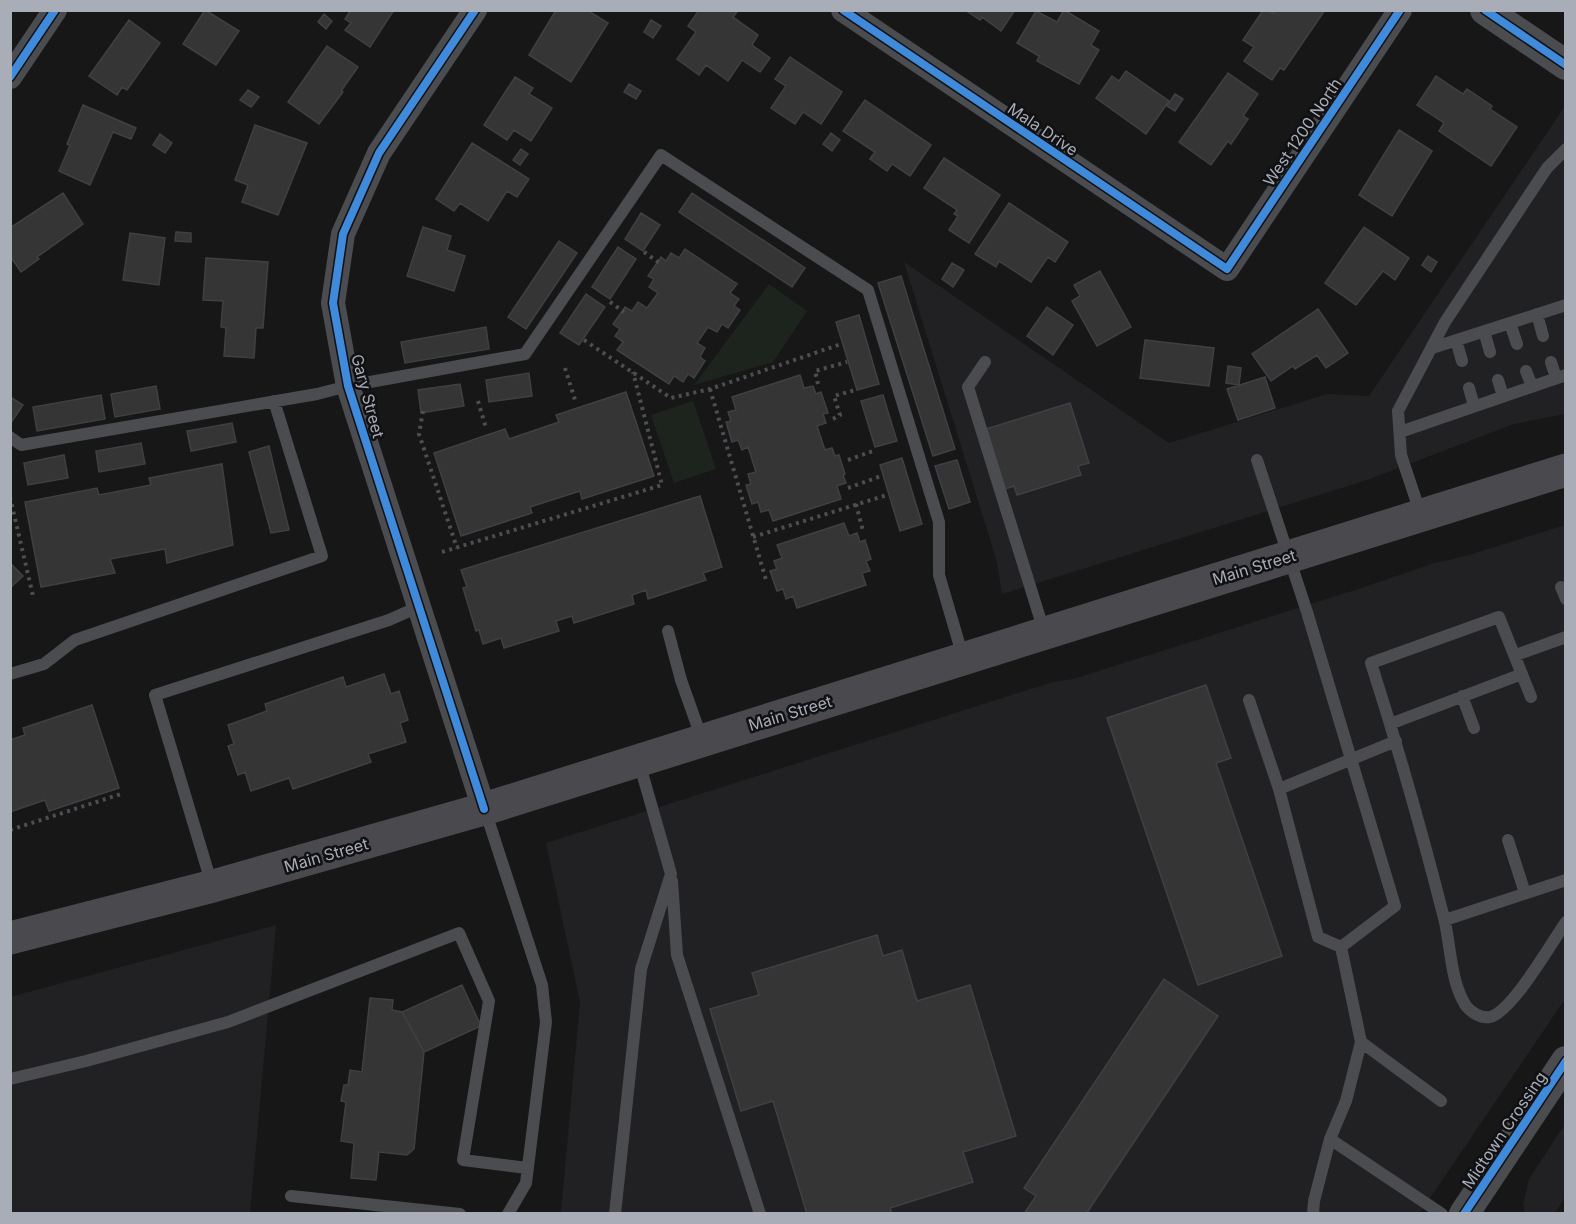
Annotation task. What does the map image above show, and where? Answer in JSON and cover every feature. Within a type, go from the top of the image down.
[{"type":"main road","name":"Main Street","points":[[10,938],[213,886],[484,809],[1566,470]]},
{"type":"street","points":[[10,77],[55,10]]},
{"type":"street","name":"Gary Street","points":[[475,10],[379,153],[343,234],[333,303],[348,386],[484,809]]},
{"type":"street","name":"Mala Drive","points":[[843,10],[1227,269]]},
{"type":"street","name":"West 1200 North","points":[[1227,269],[1400,10]]},
{"type":"street","points":[[1485,10],[1566,65]]},
{"type":"street","name":"Midtown Crossing","points":[[1464,1214],[1566,1061]]},
{"type":"lane","points":[[1421,515],[1401,454],[1398,411],[1445,322],[1547,168],[1566,149]]},
{"type":"lane","points":[[10,437],[21,445],[317,394],[348,386],[525,354],[661,155],[868,290],[939,522],[939,575],[964,658]]},
{"type":"lane","points":[[1432,348],[1566,305]]},
{"type":"lane","points":[[1537,314],[1543,336]]},
{"type":"lane","points":[[1510,323],[1517,344]]},
{"type":"lane","points":[[1484,331],[1490,352]]},
{"type":"lane","points":[[1456,340],[1462,361]]},
{"type":"lane","points":[[986,362],[968,387],[1044,632]]},
{"type":"lane","points":[[1400,432],[1561,376],[1551,362]]},
{"type":"lane","points":[[1526,371],[1532,386]]},
{"type":"lane","points":[[1498,380],[1503,396]]},
{"type":"lane","points":[[1469,388],[1474,406]]},
{"type":"lane","points":[[10,674],[44,664],[75,640],[322,556],[274,400]]},
{"type":"lane","points":[[1257,460],[1352,758],[1395,906],[1341,947]]},
{"type":"lane","points":[[213,886],[155,695],[389,620],[418,607]]},
{"type":"lane","points":[[1531,697],[1499,617],[1371,663],[1445,920],[1456,982],[1467,1007],[1478,1016],[1490,1017],[1505,1008],[1566,922]]},
{"type":"lane","points":[[668,631],[681,680],[702,741]]},
{"type":"lane","points":[[1516,655],[1566,636]]},
{"type":"lane","points":[[1390,724],[1522,674]]},
{"type":"lane","points":[[1462,696],[1474,728]]},
{"type":"lane","points":[[1249,700],[1279,789],[1318,937],[1341,947]]},
{"type":"lane","points":[[1279,789],[1395,741]]},
{"type":"lane","points":[[639,760],[671,874],[677,955],[760,1214]]},
{"type":"lane","points":[[484,809],[542,985],[546,1022],[526,1183],[508,1214]]},
{"type":"lane","points":[[1508,840],[1525,893]]},
{"type":"lane","points":[[615,1214],[641,969],[671,874]]},
{"type":"lane","points":[[1445,920],[1566,880]]},
{"type":"lane","points":[[10,1079],[86,1061],[228,1022],[459,933],[489,1001],[463,1160],[527,1168]]},
{"type":"lane","points":[[1313,1214],[1314,1201],[1330,1139],[1346,1101],[1361,1042],[1341,947]]},
{"type":"lane","points":[[1361,1042],[1441,1101]]},
{"type":"lane","points":[[1330,1139],[1442,1214]]},
{"type":"lane","points":[[291,1196],[460,1214]]},
{"type":"path","points":[[644,252],[661,264]]},
{"type":"path","points":[[610,302],[624,312]]},
{"type":"path","points":[[584,340],[671,398],[710,389],[841,344]]},
{"type":"path","points":[[818,384],[815,370],[847,363]]},
{"type":"path","points":[[564,369],[575,400]]},
{"type":"path","points":[[442,552],[662,485],[633,372]]},
{"type":"path","points":[[710,389],[766,580]]},
{"type":"path","points":[[833,419],[840,415],[834,396],[855,390]]},
{"type":"path","points":[[478,401],[486,428]]},
{"type":"path","points":[[423,411],[419,434],[457,548]]},
{"type":"path","points":[[848,460],[873,451]]},
{"type":"path","points":[[848,488],[881,476]]},
{"type":"path","points":[[753,537],[886,495]]},
{"type":"path","points":[[10,497],[33,596]]},
{"type":"path","points":[[856,504],[863,531]]},
{"type":"path","points":[[10,830],[121,794]]},
{"type":"shaded area","points":[[1565,106],[1565,414],[1514,424],[1367,480],[1002,594],[997,562],[904,262],[1169,443],[1327,394],[1369,396]]},
{"type":"shaded area","points":[[769,284],[807,311],[773,362],[694,385]]},
{"type":"shaded area","points":[[693,401],[716,469],[674,483],[651,415]]},
{"type":"shaded area","points":[[1565,525],[1565,999],[1420,1213],[561,1213],[580,1002],[546,843],[1053,682],[1073,679],[1435,563],[1469,555]]},
{"type":"shaded area","points":[[276,925],[250,1213],[11,1213],[10,997]]},
{"type":"shaded area","points":[[1565,1124],[1565,1197],[1555,1213],[1525,1213],[1523,1205],[1529,1179]]},
{"type":"building","points":[[205,10],[239,31],[216,65],[183,44]]},
{"type":"building","points":[[351,10],[394,10],[370,47],[345,30],[351,23],[345,19]]},
{"type":"building","points":[[556,10],[587,10],[608,23],[571,82],[529,55]]},
{"type":"building","points":[[699,10],[737,12],[733,17],[758,35],[752,45],[770,58],[760,72],[742,60],[728,81],[706,65],[699,75],[677,59],[696,32],[688,26]]},
{"type":"building","points":[[965,10],[1015,10],[1001,31],[982,17],[980,20]]},
{"type":"building","points":[[1064,10],[1099,31],[1091,45],[1099,50],[1079,84],[1037,61],[1039,56],[1017,43],[1036,11],[1057,22]]},
{"type":"building","points":[[1263,10],[1274,13],[1275,10],[1325,10],[1284,70],[1280,68],[1272,80],[1244,61],[1254,47],[1243,40]]},
{"type":"building","points":[[324,14],[332,21],[326,29],[318,22]]},
{"type":"building","points":[[129,20],[160,43],[127,90],[122,87],[117,95],[89,76]]},
{"type":"building","points":[[651,20],[661,26],[653,38],[644,32]]},
{"type":"building","points":[[327,46],[358,67],[319,124],[288,102]]},
{"type":"building","points":[[790,57],[842,92],[821,124],[803,112],[795,124],[771,108],[786,86],[775,79]]},
{"type":"building","points":[[1126,71],[1169,101],[1146,134],[1096,98],[1112,76],[1119,81]]},
{"type":"building","points":[[1228,73],[1258,94],[1243,116],[1248,119],[1231,144],[1228,141],[1211,165],[1179,142]]},
{"type":"building","points":[[1436,76],[1463,94],[1467,89],[1492,106],[1490,109],[1517,127],[1491,166],[1439,131],[1444,123],[1417,105]]},
{"type":"building","points":[[515,77],[533,88],[529,94],[552,108],[531,141],[514,130],[507,140],[484,125]]},
{"type":"building","points":[[629,84],[641,91],[636,99],[624,92]]},
{"type":"building","points":[[248,90],[259,97],[251,107],[240,100]]},
{"type":"building","points":[[1175,94],[1183,99],[1175,111],[1167,106]]},
{"type":"building","points":[[865,100],[931,145],[910,176],[892,164],[887,171],[870,159],[875,152],[843,131]]},
{"type":"building","points":[[83,105],[136,128],[131,139],[113,132],[90,185],[59,171]]},
{"type":"building","points":[[255,125],[307,143],[278,215],[242,202],[248,185],[235,180]]},
{"type":"building","points":[[1399,130],[1432,151],[1392,216],[1359,195]]},
{"type":"building","points":[[831,133],[840,140],[832,151],[823,144]]},
{"type":"building","points":[[160,134],[172,143],[165,153],[153,145]]},
{"type":"building","points":[[472,143],[529,179],[517,197],[507,191],[488,221],[460,203],[454,211],[436,199]]},
{"type":"building","points":[[521,149],[528,154],[520,165],[513,160]]},
{"type":"building","points":[[944,158],[1000,195],[969,243],[949,230],[958,216],[954,214],[957,210],[924,188]]},
{"type":"building","points":[[63,193],[83,224],[37,257],[39,259],[21,272],[10,256],[10,228]]},
{"type":"building","points":[[692,193],[805,268],[792,287],[679,212]]},
{"type":"building","points":[[1009,203],[1068,242],[1055,262],[1048,257],[1031,282],[999,261],[996,267],[975,254]]},
{"type":"building","points":[[641,213],[660,225],[643,251],[625,239]]},
{"type":"building","points":[[423,227],[451,236],[447,250],[465,256],[454,291],[407,276]]},
{"type":"building","points":[[1364,227],[1409,258],[1395,280],[1383,271],[1356,305],[1325,283]]},
{"type":"building","points":[[176,232],[191,233],[191,242],[175,241]]},
{"type":"building","points":[[130,233],[165,238],[159,285],[123,280]]},
{"type":"building","points":[[559,241],[577,253],[526,329],[508,317]]},
{"type":"building","points":[[618,247],[636,259],[610,299],[592,287]]},
{"type":"building","points":[[685,249],[737,284],[730,293],[739,299],[734,306],[740,310],[728,328],[722,324],[717,332],[708,327],[697,343],[705,348],[700,357],[705,361],[694,378],[688,374],[683,382],[674,376],[669,384],[617,350],[623,342],[615,336],[620,329],[613,324],[625,307],[632,311],[638,302],[647,308],[658,293],[649,287],[654,279],[648,276],[661,257],[666,261],[671,253],[679,258]]},
{"type":"building","points":[[1428,256],[1437,262],[1431,272],[1422,265]]},
{"type":"building","points":[[206,258],[268,262],[263,328],[256,328],[254,358],[224,356],[226,328],[221,327],[223,301],[203,300]]},
{"type":"building","points":[[952,263],[964,270],[953,287],[942,279]]},
{"type":"building","points":[[1100,271],[1131,327],[1097,346],[1072,301],[1080,296],[1074,285]]},
{"type":"building","points":[[901,276],[955,449],[933,456],[878,283]]},
{"type":"building","points":[[586,294],[605,307],[579,345],[560,333]]},
{"type":"building","points":[[1047,307],[1073,325],[1053,355],[1027,336]]},
{"type":"building","points":[[1318,309],[1348,353],[1326,368],[1317,355],[1295,369],[1293,366],[1271,381],[1252,354]]},
{"type":"building","points":[[859,315],[879,384],[857,390],[836,322]]},
{"type":"building","points":[[486,327],[489,349],[405,363],[401,342]]},
{"type":"building","points":[[1145,340],[1214,348],[1209,386],[1140,378]]},
{"type":"building","points":[[1228,366],[1241,368],[1239,385],[1226,383]]},
{"type":"building","points":[[529,373],[532,396],[489,402],[486,380]]},
{"type":"building","points":[[800,375],[804,388],[813,386],[816,394],[821,392],[828,413],[823,414],[826,423],[817,426],[825,450],[832,448],[835,456],[839,455],[846,483],[837,486],[841,499],[773,521],[769,510],[761,512],[758,502],[752,504],[746,485],[751,484],[748,474],[756,472],[748,447],[742,450],[738,440],[732,442],[726,422],[731,421],[728,412],[736,410],[732,397]]},
{"type":"building","points":[[1265,377],[1275,408],[1238,420],[1227,389]]},
{"type":"building","points":[[460,384],[464,406],[421,413],[418,390]]},
{"type":"building","points":[[156,386],[160,409],[115,417],[111,394]]},
{"type":"building","points":[[626,392],[654,476],[582,499],[580,491],[530,507],[532,513],[461,536],[434,453],[505,429],[509,439],[559,422],[556,415]]},
{"type":"building","points":[[101,395],[105,419],[37,431],[33,407]]},
{"type":"building","points":[[883,395],[897,441],[875,447],[861,401]]},
{"type":"building","points":[[10,397],[23,405],[10,424]]},
{"type":"building","points":[[1070,403],[1089,463],[1078,466],[1081,475],[1017,495],[1014,486],[1005,489],[986,429]]},
{"type":"building","points":[[232,423],[236,442],[191,451],[187,431]]},
{"type":"building","points":[[141,443],[145,464],[99,472],[96,451]]},
{"type":"building","points":[[269,446],[289,530],[271,533],[249,452]]},
{"type":"building","points":[[64,455],[68,478],[28,485],[24,463]]},
{"type":"building","points":[[902,458],[922,524],[900,531],[880,465]]},
{"type":"building","points":[[957,460],[970,502],[949,509],[935,466]]},
{"type":"building","points":[[222,464],[233,545],[167,563],[165,549],[110,559],[115,573],[41,587],[25,502],[97,488],[99,495],[151,485],[149,478]]},
{"type":"building","points":[[700,496],[722,567],[703,573],[706,580],[648,599],[646,590],[632,595],[634,604],[574,623],[572,616],[556,621],[559,631],[504,648],[501,638],[483,644],[479,630],[476,631],[463,588],[467,587],[461,570]]},
{"type":"building","points":[[844,523],[849,536],[857,533],[860,542],[865,540],[871,559],[866,561],[870,571],[862,573],[866,585],[797,608],[793,596],[786,599],[783,589],[777,591],[770,571],[777,569],[774,561],[782,558],[777,545]]},
{"type":"building","points":[[10,563],[23,576],[10,588]]},
{"type":"building","points":[[384,674],[391,694],[399,691],[408,720],[400,723],[406,742],[368,754],[371,762],[293,789],[289,778],[251,791],[245,772],[238,775],[228,746],[234,744],[228,725],[267,711],[265,704],[343,677],[346,687]]},
{"type":"building","points":[[1206,685],[1231,758],[1216,763],[1282,956],[1198,985],[1107,718]]},
{"type":"building","points":[[92,705],[119,788],[49,811],[45,800],[10,812],[10,740],[25,735],[23,728]]},
{"type":"building","points":[[877,935],[883,956],[902,950],[917,1001],[970,985],[1016,1136],[963,1152],[973,1182],[890,1208],[892,1214],[807,1214],[773,1101],[741,1111],[710,1009],[759,995],[752,973]]},
{"type":"building","points":[[1164,979],[1218,1016],[1086,1214],[1024,1214],[1036,1196],[1024,1188]]},
{"type":"building","points":[[462,985],[481,1026],[424,1052],[402,1012]]},
{"type":"building","points":[[370,998],[393,1000],[392,1010],[402,1012],[424,1052],[414,1149],[407,1155],[379,1152],[376,1180],[351,1178],[354,1143],[341,1141],[346,1102],[341,1101],[344,1085],[348,1085],[350,1070],[362,1072]]},
{"type":"cycle path","points":[[10,77],[55,10]]},
{"type":"cycle path","points":[[475,10],[379,153],[343,234],[333,303],[348,386],[484,809]]},
{"type":"cycle path","points":[[843,10],[1227,269],[1400,10]]},
{"type":"cycle path","points":[[1485,10],[1566,65]]},
{"type":"cycle path","points":[[1464,1214],[1566,1061]]}]
